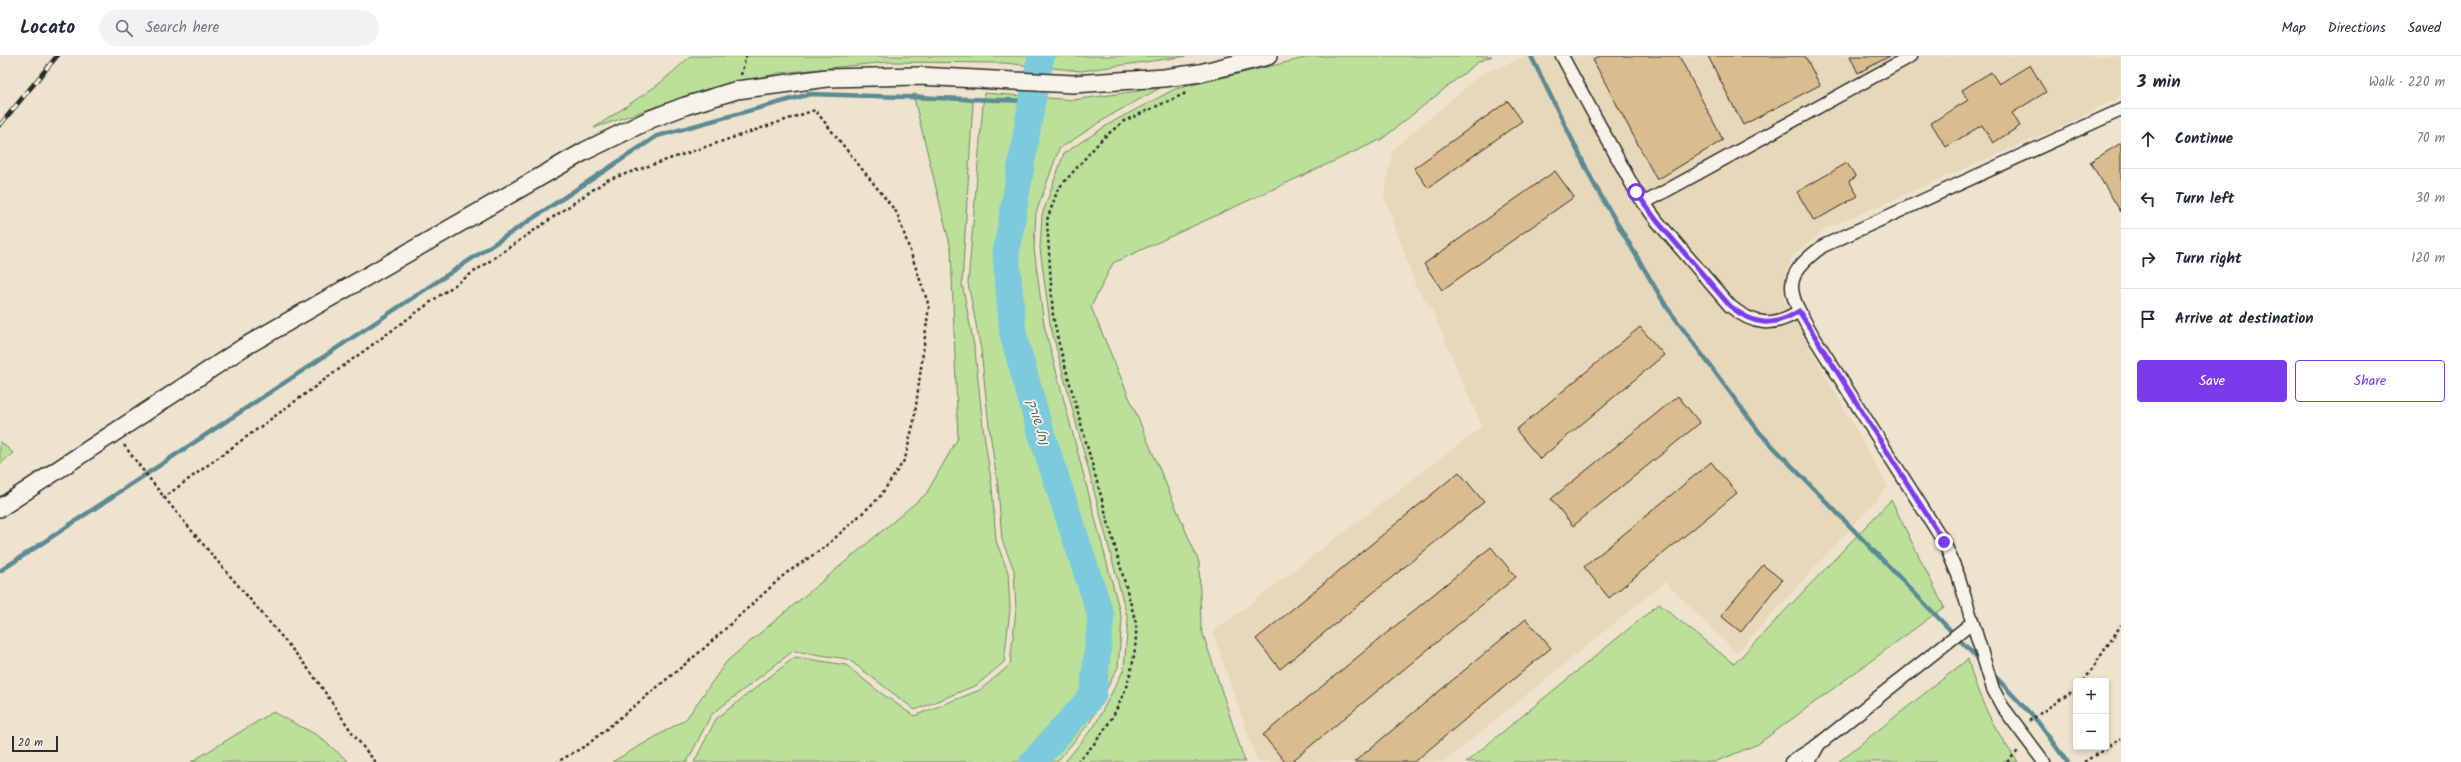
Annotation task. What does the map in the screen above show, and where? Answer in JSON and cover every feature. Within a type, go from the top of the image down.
[{"type":"main road","points":[[0,508],[244,347],[585,151],[651,119],[685,106],[737,90],[827,78],[919,76],[1073,84],[1164,78],[1200,73],[1268,56]]},
{"type":"street","points":[[1562,56],[1618,163],[1644,203],[1657,221],[1730,306],[1744,318],[1756,322],[1771,322],[1788,319],[1799,311]]},
{"type":"street","points":[[1644,203],[1911,56]]},
{"type":"street","points":[[2044,762],[2018,728],[1993,689],[1958,575],[1944,542],[1794,303],[1792,283],[1797,268],[1823,246],[2121,110]]},
{"type":"street","points":[[1791,762],[1819,744],[1972,623]]},
{"type":"street","points":[[1809,762],[1819,744]]},
{"type":"path","points":[[1078,762],[1109,723],[1122,699],[1132,672],[1137,645],[1136,623],[1059,344],[1053,316],[1048,220],[1058,189],[1102,139],[1124,121],[1184,94],[1200,73]]},
{"type":"path","points":[[163,498],[439,296],[607,180],[814,110],[897,213],[929,306],[914,421],[905,459],[879,498],[830,542],[785,574],[701,650],[586,745],[558,762]]},
{"type":"path","points":[[114,432],[163,498],[302,662],[360,746],[376,762]]},
{"type":"path","points":[[2086,678],[2121,625]]},
{"type":"path","points":[[2018,728],[2073,691]]},
{"type":"path","points":[[2084,762],[2121,739]]},
{"type":"shaded area","points":[[1527,56],[2121,56],[2121,96],[2068,124],[1827,228],[1792,256],[1785,278],[1784,301],[1888,487],[1737,653],[1665,582],[1444,762],[1257,762],[1213,632],[1482,427],[1432,310],[1416,287],[1384,195],[1393,149],[1482,74]]},
{"type":"green space","points":[[691,56],[1187,56],[1081,71],[1004,63],[888,62],[780,73],[707,89],[594,128],[659,84]]},
{"type":"green space","points":[[1313,56],[1492,56],[1478,62],[1382,139],[1113,263],[1091,307],[1199,562],[1201,628],[1245,762],[1065,762],[1095,725],[1124,669],[1128,620],[1050,324],[1040,248],[1042,215],[1064,153],[1114,121],[1175,89]]},
{"type":"green space","points":[[1160,88],[1111,115],[1059,149],[1036,213],[1034,248],[1044,325],[1122,620],[1118,667],[1090,722],[1057,762],[694,762],[716,719],[795,657],[846,665],[878,691],[914,716],[980,690],[1010,665],[1016,609],[1014,570],[1002,540],[998,487],[989,426],[981,350],[968,283],[984,93],[1073,100]]},
{"type":"green space","points":[[913,94],[973,102],[962,283],[975,351],[983,427],[992,487],[996,541],[1008,572],[1010,609],[1004,662],[977,685],[915,710],[848,659],[793,651],[711,715],[687,762],[612,762],[686,719],[727,661],[926,494],[958,438],[951,249]]},
{"type":"green space","points":[[0,441],[13,453],[0,464]]},
{"type":"green space","points":[[1891,500],[1944,607],[1758,744],[1715,762],[1466,762],[1659,604],[1734,664]]},
{"type":"green space","points":[[1968,659],[1976,687],[1994,726],[2018,762],[1838,762]]},
{"type":"green space","points":[[273,712],[317,735],[349,762],[191,762]]},
{"type":"building","points":[[1600,56],[1679,56],[1723,140],[1657,180],[1593,60]]},
{"type":"building","points":[[1708,56],[1805,56],[1820,85],[1743,125]]},
{"type":"building","points":[[1850,56],[1890,56],[1858,73]]},
{"type":"building","points":[[2030,65],[2046,92],[2012,113],[2020,126],[1993,143],[1982,125],[1946,147],[1931,123],[1968,100],[1962,90],[1991,72],[1999,84]]},
{"type":"building","points":[[1508,101],[1522,121],[1428,188],[1414,168]]},
{"type":"building","points":[[2121,143],[2121,212],[2090,162]]},
{"type":"building","points":[[1847,163],[1856,177],[1849,181],[1858,196],[1814,221],[1797,192]]},
{"type":"building","points":[[1555,171],[1574,197],[1442,290],[1424,264]]},
{"type":"building","points":[[1640,327],[1664,355],[1540,459],[1516,430]]},
{"type":"building","points":[[1678,396],[1700,423],[1573,526],[1551,499]]},
{"type":"building","points":[[1711,462],[1737,493],[1609,598],[1584,567]]},
{"type":"building","points":[[1459,472],[1484,502],[1280,669],[1256,639]]},
{"type":"building","points":[[1491,547],[1516,577],[1291,762],[1285,762],[1263,735]]},
{"type":"building","points":[[1763,565],[1782,580],[1741,632],[1721,616]]},
{"type":"building","points":[[1526,619],[1551,648],[1414,762],[1354,762]]},
{"type":"waterway","name":"נחל שורק","points":[[1033,762],[1093,695],[1101,616],[1038,423],[1013,334],[1006,254],[1041,56]]},
{"type":"waterway","points":[[1531,56],[1594,184],[1666,306],[1760,433],[1981,662]]},
{"type":"waterway","points":[[0,571],[657,136],[810,94],[1032,101]]},
{"type":"waterway","points":[[1992,673],[2038,722],[2067,762]]},
{"type":"railway","points":[[0,125],[57,56]]},
{"type":"route","points":[[1636,192],[1657,221],[1730,306],[1744,318],[1756,322],[1771,322],[1788,319],[1799,311],[1812,334],[1944,542]]}]
